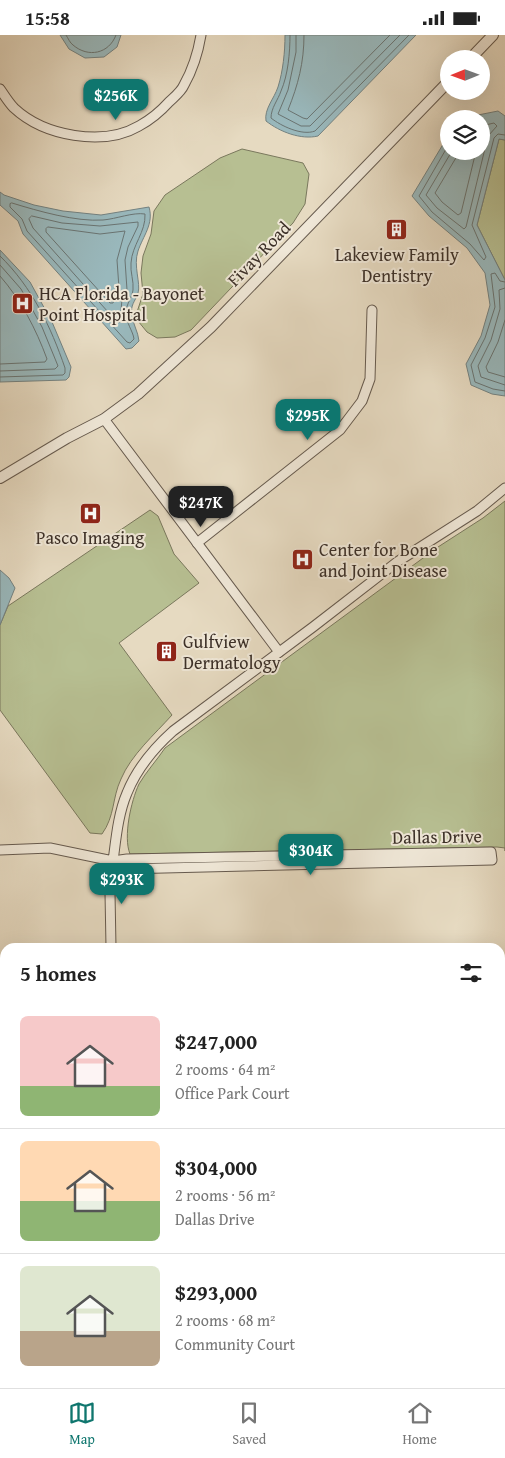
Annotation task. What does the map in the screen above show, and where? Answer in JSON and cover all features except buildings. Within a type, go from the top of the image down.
[{"type":"street","points":[[0,89],[14,107],[34,122],[58,133],[85,137],[113,135],[138,127],[160,112],[183,87],[198,56],[200,35]]},
{"type":"street","points":[[479,50],[493,35]]},
{"type":"street","name":"Fivay Road","points":[[0,478],[67,438],[104,419],[138,394],[211,327],[440,90]]},
{"type":"street","points":[[197,543],[340,430],[362,401],[370,379],[372,309]]},
{"type":"street","points":[[104,419],[279,652]]},
{"type":"street","points":[[111,943],[110,893],[112,861],[119,822],[126,794],[138,771],[156,746],[173,731],[397,562],[477,511],[505,488]]},
{"type":"street","points":[[0,850],[50,849],[112,861]]},
{"type":"street","name":"Dallas Drive","points":[[492,852],[492,860],[124,869],[112,861],[127,859],[492,852]]},
{"type":"green space","points":[[499,139],[505,140],[505,280],[477,225]]},
{"type":"green space","points":[[242,149],[303,163],[309,174],[305,204],[293,223],[191,330],[175,337],[157,338],[147,332],[138,321],[137,312],[143,294],[141,273],[143,256],[151,234],[154,211],[165,195],[220,158]]},
{"type":"green space","points":[[505,501],[505,848],[130,854],[127,838],[131,809],[136,791],[142,779],[165,748],[438,547],[483,518]]},
{"type":"green space","points":[[150,510],[158,516],[174,554],[199,583],[119,643],[172,715],[144,745],[125,770],[118,786],[109,820],[102,834],[90,833],[0,710],[0,625],[8,606]]},
{"type":"water","points":[[60,35],[121,35],[117,47],[104,57],[85,58],[69,49]]},
{"type":"water","points":[[285,35],[416,35],[318,136],[305,137],[278,129],[266,121],[266,112],[278,87],[281,75]]},
{"type":"water","points":[[498,111],[505,116],[505,140],[499,139],[477,225],[505,280],[505,396],[492,394],[471,385],[466,364],[481,336],[490,305],[485,273],[467,248],[429,216],[412,196],[440,150],[440,160],[490,160],[490,113]]},
{"type":"water","points":[[0,192],[34,205],[63,211],[101,215],[149,207],[149,224],[137,257],[139,289],[132,306],[133,322],[139,341],[132,348],[126,349],[23,234],[18,221],[0,205]]},
{"type":"water","name":"HCA Florida - Bayonet Point Hospital","points":[[0,250],[30,282],[52,322],[71,367],[69,377],[66,380],[0,382]]},
{"type":"water","points":[[0,570],[9,578],[15,588],[0,625]]},
{"type":"place","name":"Lakeview Family Dentistry","points":[[397,230]]},
{"type":"place","name":"HCA Florida - Bayonet Point Hospital","points":[[23,304]]},
{"type":"place","name":"Pasco Imaging","points":[[90,513]]},
{"type":"place","name":"Center for Bone and Joint Disease","points":[[303,560]]},
{"type":"place","name":"Gulfview Dermatology","points":[[167,652]]}]
